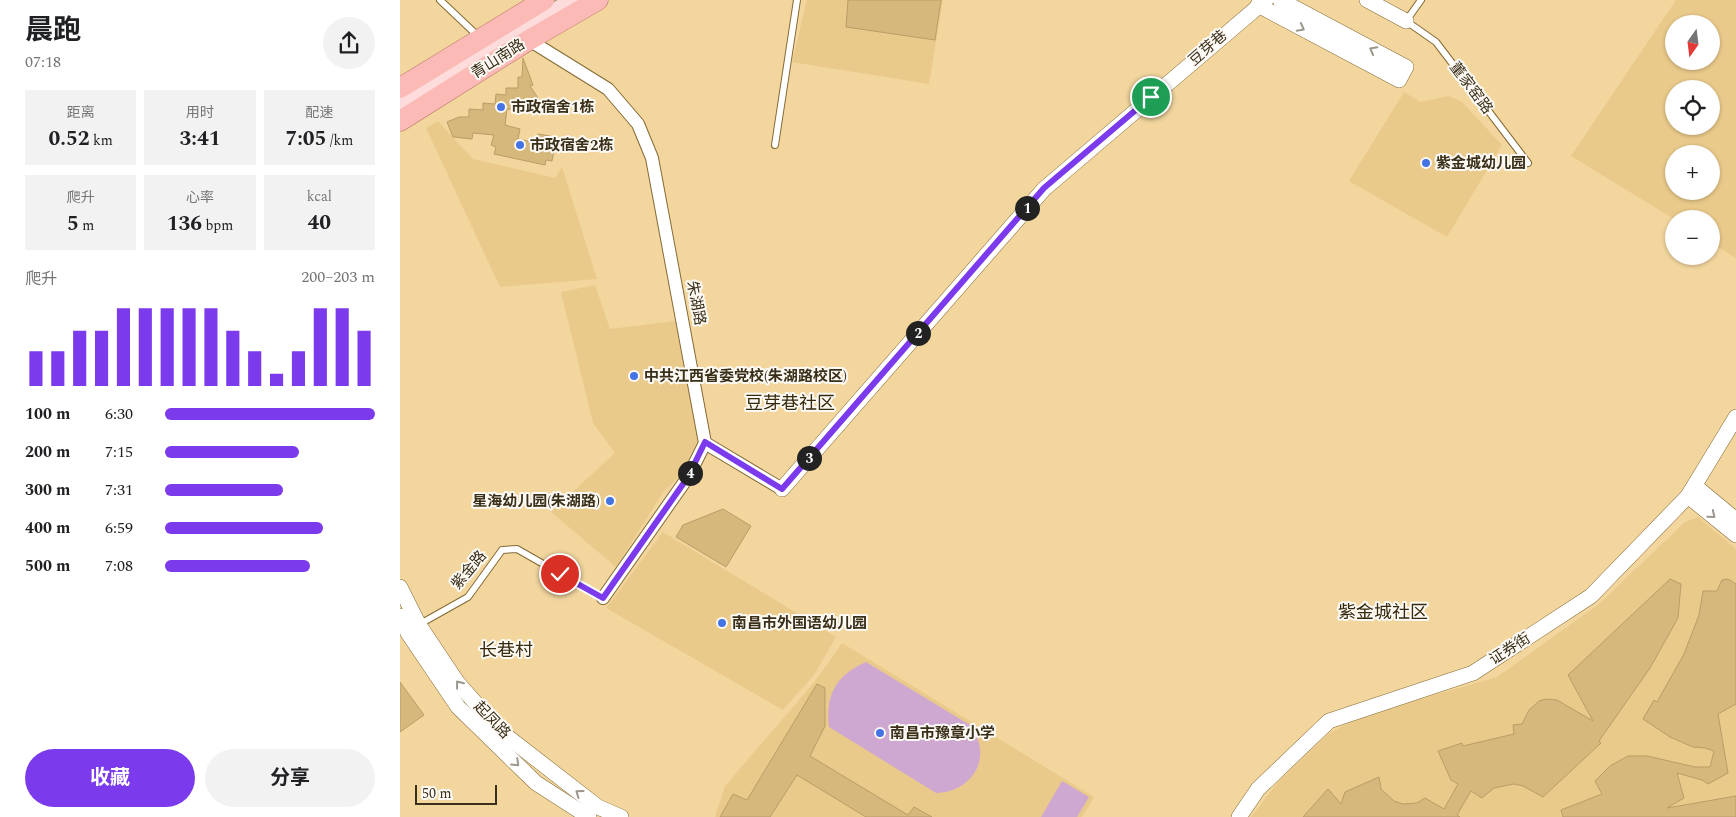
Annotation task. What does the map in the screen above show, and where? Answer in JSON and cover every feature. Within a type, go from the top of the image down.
[{"type":"main road","name":"青山南路","points":[[400,88],[544,0]]},
{"type":"main road","points":[[400,99],[558,0]]},
{"type":"main road","points":[[400,104],[574,0]]},
{"type":"main road","name":"青山南路","points":[[400,121],[529,40],[598,0]]},
{"type":"street","points":[[1262,3],[1399,80],[1406,67],[1280,0]]},
{"type":"street","name":"董家窑路","points":[[1367,0],[1406,21]]},
{"type":"street","name":"豆芽巷","points":[[782,489],[1044,188],[1262,3]]},
{"type":"street","name":"朱湖路","points":[[529,40],[608,89],[638,124],[652,158],[705,442]]},
{"type":"street","name":"证券街","points":[[1239,817],[1258,789],[1329,721],[1474,673],[1592,596],[1691,491],[1736,417]]},
{"type":"street","points":[[603,598],[688,477],[705,442],[782,489]]},
{"type":"street","points":[[1691,491],[1736,520]]},
{"type":"street","points":[[1691,491],[1736,535]]},
{"type":"street","name":"起凤路","points":[[400,586],[409,632],[457,682],[500,731],[598,807],[621,817]]},
{"type":"street","name":"起凤路","points":[[400,616],[458,707],[536,783],[589,817]]},
{"type":"lane","points":[[440,0],[480,39]]},
{"type":"lane","points":[[775,145],[797,0]]},
{"type":"lane","points":[[1406,21],[1422,0]]},
{"type":"lane","name":"董家窑路","points":[[1406,21],[1436,42],[1528,163]]},
{"type":"lane","name":"紫金路","points":[[409,632],[468,597],[502,550],[517,549],[603,598]]},
{"type":"shaded area","points":[[807,0],[943,0],[929,84],[792,62]]},
{"type":"shaded area","points":[[1676,0],[1736,0],[1736,258],[1720,248],[1720,210],[1665,210],[1665,213],[1571,156],[1665,16],[1665,70],[1720,70],[1720,15],[1666,15]]},
{"type":"shaded area","name":"紫金城幼儿园","points":[[1404,92],[1420,102],[1449,96],[1462,102],[1502,145],[1447,237],[1349,181]]},
{"type":"shaded area","points":[[438,121],[473,159],[555,178],[562,167],[597,279],[500,287],[426,128]]},
{"type":"shaded area","name":"中共江西省委党校(朱湖路校区)","points":[[595,285],[610,329],[675,321],[698,440],[681,475],[664,491],[616,567],[551,512],[615,453],[593,423],[561,292]]},
{"type":"shaded area","points":[[1698,517],[1736,549],[1736,817],[1251,817],[1278,782],[1328,734],[1350,722],[1382,710],[1497,677],[1599,604],[1685,522]]},
{"type":"shaded area","name":"南昌市外国语幼儿园","points":[[663,532],[836,637],[814,675],[783,710],[606,608]]},
{"type":"shaded area","name":"南昌市豫章小学","points":[[842,643],[1094,797],[1082,817],[715,817],[725,786],[816,680]]},
{"type":"shaded area","points":[[866,662],[970,725],[977,737],[980,760],[976,770],[969,779],[949,791],[936,793],[829,727],[829,705],[835,687],[847,673]]},
{"type":"shaded area","points":[[1062,781],[1089,797],[1077,817],[1041,817]]},
{"type":"building","points":[[848,0],[941,0],[935,40],[846,27]]},
{"type":"building","points":[[523,58],[533,85],[530,86],[538,98],[530,103],[519,102],[518,110],[507,109],[505,125],[520,129],[518,139],[536,143],[538,134],[550,136],[547,145],[555,147],[552,161],[546,160],[545,165],[494,154],[496,147],[491,145],[494,135],[473,133],[472,139],[453,137],[447,122],[459,117],[469,117],[469,109],[483,110],[483,103],[495,104],[496,94],[506,95],[506,88],[518,88],[518,77],[522,77]]},
{"type":"building","points":[[723,509],[751,526],[726,567],[676,537],[683,525]]},
{"type":"building","points":[[1670,579],[1681,584],[1678,618],[1650,668],[1599,741],[1601,743],[1543,797],[1523,786],[1514,784],[1494,788],[1482,798],[1471,791],[1457,815],[1460,817],[1303,817],[1328,789],[1341,804],[1345,792],[1379,777],[1381,789],[1394,801],[1403,804],[1417,803],[1425,798],[1444,809],[1458,784],[1451,780],[1438,751],[1462,743],[1463,746],[1514,734],[1513,725],[1522,724],[1529,710],[1539,701],[1546,699],[1557,700],[1593,721],[1568,675]]},
{"type":"building","points":[[1728,579],[1736,584],[1736,704],[1718,714],[1728,773],[1708,784],[1702,780],[1677,773],[1684,798],[1667,808],[1736,796],[1736,817],[1563,817],[1561,810],[1602,794],[1595,781],[1610,766],[1628,756],[1647,756],[1695,767],[1710,767],[1714,751],[1693,747],[1670,737],[1643,719],[1654,700],[1657,702],[1684,654],[1699,615],[1703,591],[1717,591],[1722,580]]},
{"type":"building","points":[[400,682],[424,715],[400,732]]},
{"type":"building","points":[[817,684],[825,688],[825,726],[810,756],[908,815],[914,807],[932,817],[866,817],[797,775],[770,817],[720,817],[733,794],[747,800]]},
{"type":"place","name":"市政宿舍1栋","points":[[501,107]]},
{"type":"place","name":"市政宿舍2栋","points":[[520,145]]},
{"type":"place","name":"紫金城幼儿园","points":[[1426,163]]},
{"type":"place","name":"中共江西省委党校(朱湖路校区)","points":[[634,376]]},
{"type":"place","name":"星海幼儿园(朱湖路)","points":[[610,501]]},
{"type":"place","name":"南昌市外国语幼儿园","points":[[722,623]]},
{"type":"place","name":"南昌市豫章小学","points":[[880,733]]},
{"type":"district","name":"豆芽巷社区","points":[[790,403]]},
{"type":"district","name":"紫金城社区","points":[[1383,612]]},
{"type":"district","name":"长巷村","points":[[506,650]]},
{"type":"route","points":[[560,574],[603,598],[688,477],[705,442],[782,489],[1044,188],[1151,97]]}]
